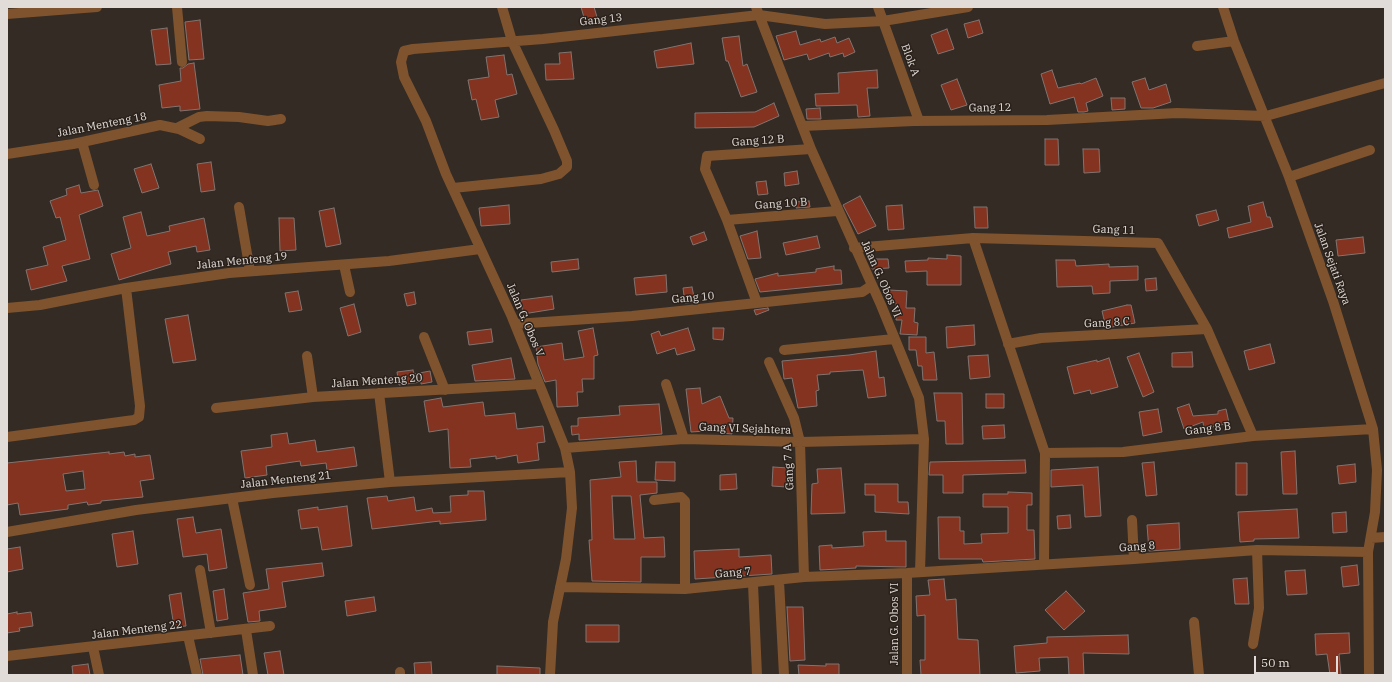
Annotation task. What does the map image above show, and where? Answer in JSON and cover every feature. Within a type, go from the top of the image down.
[{"type":"street","points":[[7,14],[96,7]]},
{"type":"street","points":[[177,7],[182,62]]},
{"type":"street","points":[[453,188],[541,179],[559,174],[567,167],[567,161],[554,130],[512,42],[502,7]]},
{"type":"street","name":"Blok A","points":[[878,7],[919,121]]},
{"type":"street","name":"Gang 13","points":[[469,44],[512,42],[758,11],[825,24],[884,21],[968,7]]},
{"type":"street","name":"Jalan Sejati Raya","points":[[1223,7],[1234,41],[1266,116],[1289,177],[1333,301],[1373,429],[1377,470],[1375,512],[1368,552],[1369,675]]},
{"type":"street","name":"Jalan G. Obos VI","points":[[758,11],[837,212],[871,286],[919,398],[924,439],[920,572]]},
{"type":"street","points":[[1197,46],[1234,41]]},
{"type":"street","name":"Jalan G. Obos V","points":[[469,44],[407,50],[401,56],[401,62],[404,77],[426,121],[453,188],[515,324],[565,448],[570,472],[572,497],[571,527],[553,622],[550,675]]},
{"type":"street","name":"Gang 12","points":[[803,126],[919,121],[1047,120],[1177,113],[1266,116],[1385,83]]},
{"type":"street","points":[[177,128],[199,117],[207,116],[239,116],[268,121],[281,119]]},
{"type":"street","name":"Jalan Menteng 18","points":[[7,154],[82,142],[160,125],[177,128],[200,139]]},
{"type":"street","points":[[82,142],[94,185]]},
{"type":"street","name":"Gang 12 B","points":[[727,220],[705,169],[706,156],[811,149]]},
{"type":"street","points":[[1289,177],[1370,150]]},
{"type":"street","points":[[239,207],[250,271]]},
{"type":"street","name":"Gang 10 B","points":[[727,220],[837,212]]},
{"type":"street","points":[[727,220],[757,302]]},
{"type":"street","points":[[973,238],[1045,453],[1044,564]]},
{"type":"street","name":"Gang 11","points":[[854,248],[973,238],[1158,243],[1207,329],[1253,436]]},
{"type":"street","name":"Jalan Menteng 19","points":[[7,308],[40,305],[126,288],[250,271],[389,261],[480,249]]},
{"type":"street","points":[[344,264],[350,292]]},
{"type":"street","name":"Gang 10","points":[[515,324],[632,316],[862,292],[871,286]]},
{"type":"street","points":[[10,436],[134,420],[139,418],[141,412],[140,398],[126,288]]},
{"type":"street","name":"Gang 8 C","points":[[1008,344],[1041,338],[1207,329]]},
{"type":"street","points":[[424,337],[445,390]]},
{"type":"street","points":[[784,350],[894,339]]},
{"type":"street","points":[[307,356],[313,397]]},
{"type":"street","name":"Gang 7 A","points":[[769,362],[794,418],[800,442],[804,577]]},
{"type":"street","name":"Jalan Menteng 20","points":[[216,408],[313,397],[500,388],[539,384]]},
{"type":"street","points":[[666,384],[684,439]]},
{"type":"street","points":[[379,393],[390,482]]},
{"type":"street","name":"Gang 8 B","points":[[1045,453],[1124,452],[1253,436],[1373,429]]},
{"type":"street","name":"Gang VI Sejahtera","points":[[565,448],[684,439],[800,442],[924,439]]},
{"type":"street","name":"Jalan Menteng 21","points":[[7,532],[136,510],[232,498],[390,482],[570,472]]},
{"type":"street","points":[[654,500],[680,497],[685,501],[685,589]]},
{"type":"street","points":[[232,498],[250,585]]},
{"type":"street","points":[[1132,520],[1134,560]]},
{"type":"street","points":[[1371,538],[1385,537]]},
{"type":"street","points":[[1253,644],[1259,608],[1257,550]]},
{"type":"street","name":"Gang 8","points":[[907,573],[1134,560],[1257,550],[1368,552]]},
{"type":"street","points":[[200,570],[211,633]]},
{"type":"street","name":"Jalan G. Obos VI","points":[[907,573],[907,675]]},
{"type":"street","name":"Gang 7","points":[[560,587],[685,589],[752,584],[804,577],[907,573]]},
{"type":"street","points":[[779,581],[784,675]]},
{"type":"street","points":[[752,584],[757,675]]},
{"type":"street","points":[[1194,622],[1199,675]]},
{"type":"street","name":"Jalan Menteng 22","points":[[7,656],[246,630],[270,626]]},
{"type":"street","points":[[246,630],[253,675]]},
{"type":"street","points":[[188,636],[197,675]]},
{"type":"street","points":[[93,647],[99,675]]},
{"type":"building","points":[[581,7],[594,7],[597,17],[585,21]]},
{"type":"building","points":[[200,20],[204,59],[189,60],[185,22]]},
{"type":"building","points":[[979,20],[983,33],[968,38],[964,24]]},
{"type":"building","points":[[167,28],[171,64],[156,65],[151,30]]},
{"type":"building","points":[[947,29],[954,49],[938,54],[931,35]]},
{"type":"building","points":[[796,31],[800,45],[820,39],[821,42],[835,37],[837,43],[849,38],[855,52],[844,57],[843,53],[830,57],[829,53],[809,60],[807,54],[784,60],[776,36]]},
{"type":"building","points":[[739,36],[743,66],[747,64],[757,92],[741,97],[728,61],[726,61],[722,38]]},
{"type":"building","points":[[691,43],[694,64],[657,68],[654,51]]},
{"type":"building","points":[[571,52],[574,79],[546,80],[545,64],[560,64],[559,53]]},
{"type":"building","points":[[504,55],[507,75],[512,74],[517,94],[495,100],[499,117],[481,120],[476,99],[472,100],[468,80],[489,77],[486,57]]},
{"type":"building","points":[[194,63],[200,109],[180,111],[180,106],[162,108],[159,85],[181,81],[180,68]]},
{"type":"building","points":[[877,70],[878,88],[867,88],[870,116],[858,117],[857,105],[816,106],[815,94],[839,93],[838,73]]},
{"type":"building","points":[[1052,70],[1058,88],[1081,84],[1096,78],[1103,96],[1086,103],[1088,111],[1084,112],[1078,112],[1074,97],[1050,104],[1041,74]]},
{"type":"building","points":[[1145,78],[1149,90],[1166,84],[1171,102],[1153,108],[1141,108],[1132,82]]},
{"type":"building","points":[[957,79],[967,105],[951,110],[941,85]]},
{"type":"building","points":[[1111,98],[1125,98],[1125,109],[1112,110]]},
{"type":"building","points":[[774,103],[779,116],[754,127],[695,128],[695,113],[755,112]]},
{"type":"building","points":[[820,108],[821,119],[807,119],[806,109]]},
{"type":"building","points":[[1045,139],[1058,139],[1059,165],[1045,165]]},
{"type":"building","points":[[1083,149],[1099,149],[1100,172],[1084,173]]},
{"type":"building","points":[[211,162],[215,190],[201,192],[197,164]]},
{"type":"building","points":[[151,164],[159,188],[142,193],[134,169]]},
{"type":"building","points":[[797,171],[799,184],[785,186],[784,173]]},
{"type":"building","points":[[766,181],[768,194],[758,195],[756,182]]},
{"type":"building","points":[[79,185],[81,193],[98,190],[103,206],[79,215],[90,259],[62,266],[67,281],[31,290],[26,270],[48,265],[43,247],[66,240],[60,217],[56,218],[50,201],[67,195],[66,189]]},
{"type":"building","points":[[860,196],[876,226],[858,234],[843,205]]},
{"type":"building","points":[[809,201],[810,207],[796,208],[795,202]]},
{"type":"building","points":[[1263,202],[1267,217],[1270,217],[1273,227],[1229,238],[1227,228],[1251,222],[1248,206]]},
{"type":"building","points":[[509,205],[510,224],[481,226],[479,208]]},
{"type":"building","points":[[902,205],[904,229],[888,230],[886,206]]},
{"type":"building","points":[[974,207],[987,207],[988,228],[975,228]]},
{"type":"building","points":[[334,208],[341,244],[326,247],[319,211]]},
{"type":"building","points":[[1216,210],[1219,220],[1199,226],[1196,215]]},
{"type":"building","points":[[141,212],[147,236],[170,231],[169,226],[204,218],[210,250],[197,252],[196,246],[168,252],[171,264],[119,280],[111,254],[131,248],[123,217]]},
{"type":"building","points":[[279,218],[294,218],[296,250],[280,251]]},
{"type":"building","points":[[757,231],[761,258],[748,259],[740,236]]},
{"type":"building","points":[[704,232],[707,240],[693,245],[690,237]]},
{"type":"building","points":[[817,236],[820,248],[786,255],[783,243]]},
{"type":"building","points":[[1363,237],[1365,253],[1338,256],[1336,240]]},
{"type":"building","points":[[947,255],[961,256],[961,285],[927,285],[927,271],[906,272],[905,261],[928,260],[928,258],[947,259]]},
{"type":"building","points":[[578,259],[579,269],[552,272],[551,262]]},
{"type":"building","points":[[870,259],[888,259],[889,268],[872,269]]},
{"type":"building","points":[[1056,260],[1075,260],[1076,266],[1109,264],[1109,267],[1138,266],[1138,280],[1110,281],[1110,293],[1093,294],[1092,286],[1057,287]]},
{"type":"building","points":[[834,266],[834,270],[841,270],[842,284],[760,292],[755,279],[778,273],[778,276],[816,272],[816,269]]},
{"type":"building","points":[[666,275],[667,292],[636,295],[634,278]]},
{"type":"building","points":[[1156,278],[1157,290],[1146,291],[1145,279]]},
{"type":"building","points":[[692,287],[695,302],[685,303],[683,288]]},
{"type":"building","points":[[889,290],[907,291],[906,308],[915,308],[914,322],[918,323],[917,335],[900,334],[902,320],[896,320],[896,303],[888,303]]},
{"type":"building","points":[[298,291],[302,310],[289,312],[285,293]]},
{"type":"building","points":[[414,292],[416,304],[407,306],[404,294]]},
{"type":"building","points":[[552,296],[554,309],[523,314],[521,300]]},
{"type":"building","points":[[354,304],[361,332],[348,336],[340,308]]},
{"type":"building","points":[[1131,305],[1135,323],[1106,328],[1102,311]]},
{"type":"building","points":[[768,308],[769,310],[756,315],[754,310]]},
{"type":"building","points":[[188,315],[196,360],[173,363],[165,319]]},
{"type":"building","points":[[974,325],[975,345],[947,348],[946,327]]},
{"type":"building","points":[[593,328],[598,355],[594,356],[594,379],[582,379],[583,392],[577,392],[578,406],[557,407],[556,380],[545,382],[538,364],[536,347],[562,343],[564,360],[584,357],[578,331]]},
{"type":"building","points":[[688,328],[695,350],[677,355],[675,348],[657,354],[651,334],[659,331],[661,336]]},
{"type":"building","points":[[713,328],[724,328],[723,340],[713,339]]},
{"type":"building","points":[[491,329],[493,342],[469,345],[467,332]]},
{"type":"building","points":[[909,337],[926,337],[926,353],[934,352],[937,380],[923,380],[922,366],[918,366],[916,350],[909,350]]},
{"type":"building","points":[[1270,344],[1275,363],[1249,370],[1244,351]]},
{"type":"building","points":[[876,351],[879,378],[884,377],[886,396],[868,398],[863,370],[830,372],[830,374],[817,375],[819,390],[816,391],[817,406],[798,408],[792,378],[784,379],[782,361]]},
{"type":"building","points":[[1192,352],[1193,367],[1172,367],[1172,353]]},
{"type":"building","points":[[1139,353],[1154,392],[1143,397],[1127,357]]},
{"type":"building","points":[[988,355],[990,377],[970,379],[968,356]]},
{"type":"building","points":[[511,358],[515,379],[475,381],[472,365]]},
{"type":"building","points":[[1109,358],[1118,387],[1091,394],[1090,390],[1074,394],[1067,367],[1097,360],[1097,362]]},
{"type":"building","points":[[413,370],[414,374],[430,371],[432,382],[399,385],[397,372]]},
{"type":"building","points":[[700,388],[702,404],[720,396],[729,418],[733,418],[732,434],[721,433],[721,430],[691,432],[686,389]]},
{"type":"building","points":[[934,393],[962,393],[963,444],[946,444],[945,421],[937,421]]},
{"type":"building","points":[[986,394],[1004,394],[1004,408],[986,408]]},
{"type":"building","points":[[441,398],[443,407],[483,402],[485,416],[515,413],[517,429],[543,426],[545,442],[537,443],[539,460],[518,463],[517,455],[496,459],[496,456],[470,459],[471,467],[450,468],[448,429],[429,432],[424,401]]},
{"type":"building","points":[[659,404],[662,434],[579,440],[579,434],[572,435],[571,426],[578,426],[578,418],[620,415],[619,406]]},
{"type":"building","points":[[1189,404],[1193,416],[1218,414],[1218,411],[1226,409],[1229,423],[1204,429],[1203,422],[1184,429],[1177,408]]},
{"type":"building","points":[[1158,409],[1162,432],[1143,436],[1139,412]]},
{"type":"building","points":[[1004,425],[1005,438],[983,439],[982,426]]},
{"type":"building","points":[[287,433],[289,444],[315,440],[317,452],[354,447],[357,466],[327,470],[326,463],[301,466],[300,461],[266,466],[267,475],[245,478],[241,451],[272,447],[271,435]]},
{"type":"building","points":[[1295,451],[1297,494],[1283,494],[1281,452]]},
{"type":"building","points":[[109,452],[109,454],[124,452],[125,456],[135,454],[135,457],[150,455],[154,479],[140,481],[143,497],[101,501],[101,503],[88,505],[87,502],[68,505],[68,509],[20,515],[18,503],[7,505],[7,463]],"holes":[[[83,471],[85,489],[66,491],[63,474]]]},
{"type":"building","points":[[1025,460],[1026,473],[963,475],[963,493],[943,493],[943,475],[929,475],[930,462]]},
{"type":"building","points":[[636,461],[637,482],[657,482],[657,493],[640,495],[644,538],[664,537],[665,557],[641,557],[641,582],[592,581],[589,540],[592,540],[590,480],[621,477],[619,462]],"holes":[[[612,496],[631,496],[635,539],[614,539]]]},
{"type":"building","points":[[656,462],[675,462],[675,481],[655,480]]},
{"type":"building","points":[[1154,462],[1157,495],[1146,496],[1142,463]]},
{"type":"building","points":[[1236,463],[1247,463],[1247,495],[1236,495]]},
{"type":"building","points":[[1355,464],[1356,482],[1339,484],[1337,466]]},
{"type":"building","points":[[773,467],[788,468],[787,487],[772,486]]},
{"type":"building","points":[[1098,467],[1101,516],[1085,517],[1083,485],[1051,487],[1051,470]]},
{"type":"building","points":[[841,468],[845,513],[811,514],[812,484],[818,483],[817,469]]},
{"type":"building","points":[[736,474],[737,489],[720,490],[720,475]]},
{"type":"building","points":[[865,484],[898,484],[898,502],[908,502],[909,514],[875,512],[875,495],[865,495]]},
{"type":"building","points":[[468,491],[484,491],[486,520],[440,524],[440,521],[372,529],[367,498],[387,496],[388,501],[414,497],[416,511],[432,508],[433,513],[451,512],[450,496],[468,495]]},
{"type":"building","points":[[1008,492],[1032,493],[1032,505],[1027,505],[1027,530],[1034,530],[1035,559],[983,562],[982,559],[939,559],[938,517],[960,517],[960,531],[964,531],[964,544],[982,543],[981,534],[1008,533],[1008,507],[983,507],[983,494],[1008,494]]},
{"type":"building","points":[[347,506],[352,546],[322,550],[318,527],[301,529],[298,510],[318,507],[318,510]]},
{"type":"building","points":[[1297,509],[1299,538],[1254,539],[1254,541],[1240,542],[1238,512]]},
{"type":"building","points":[[1346,512],[1347,532],[1333,533],[1332,513]]},
{"type":"building","points":[[1070,515],[1071,528],[1058,529],[1057,516]]},
{"type":"building","points":[[193,517],[196,533],[221,529],[227,568],[209,571],[207,554],[183,557],[177,519]]},
{"type":"building","points":[[1179,523],[1180,549],[1149,551],[1147,525]]},
{"type":"building","points":[[133,531],[138,564],[117,567],[112,534]]},
{"type":"building","points":[[886,531],[886,541],[906,541],[906,567],[856,566],[856,568],[820,570],[819,546],[832,545],[832,548],[864,546],[863,532]]},
{"type":"building","points":[[20,547],[23,569],[7,572],[7,549]]},
{"type":"building","points":[[739,549],[739,557],[771,555],[772,574],[695,579],[694,551]]},
{"type":"building","points":[[322,563],[324,576],[282,582],[286,607],[259,611],[260,621],[248,622],[243,593],[269,589],[266,569]]},
{"type":"building","points":[[1357,565],[1359,585],[1343,587],[1341,567]]},
{"type":"building","points":[[1305,570],[1307,594],[1287,595],[1285,571]]},
{"type":"building","points":[[1247,578],[1249,604],[1235,604],[1233,579]]},
{"type":"building","points":[[944,579],[946,600],[956,599],[958,639],[978,640],[980,675],[921,675],[920,660],[925,660],[925,615],[917,616],[916,596],[930,595],[928,580]]},
{"type":"building","points":[[224,589],[228,619],[217,621],[213,591]]},
{"type":"building","points":[[1066,591],[1085,611],[1064,630],[1045,610]]},
{"type":"building","points":[[181,593],[186,626],[174,627],[169,595]]},
{"type":"building","points":[[374,597],[376,611],[347,616],[345,601]]},
{"type":"building","points":[[787,607],[803,607],[805,660],[790,661]]},
{"type":"building","points":[[17,612],[17,614],[31,612],[33,626],[19,628],[20,631],[7,633],[7,614]]},
{"type":"building","points":[[586,625],[619,625],[619,642],[586,642]]},
{"type":"building","points":[[1349,633],[1350,653],[1339,654],[1341,675],[1330,675],[1327,654],[1316,655],[1315,634]]},
{"type":"building","points":[[1128,635],[1129,654],[1083,653],[1084,675],[1069,675],[1068,657],[1039,658],[1040,671],[1016,673],[1014,646],[1047,643],[1047,637]]},
{"type":"building","points":[[280,651],[284,675],[268,675],[264,653]]},
{"type":"building","points":[[240,655],[243,675],[203,675],[200,659]]},
{"type":"building","points":[[431,662],[432,675],[415,675],[414,663]]},
{"type":"building","points":[[88,664],[90,675],[73,675],[72,666]]},
{"type":"building","points":[[826,664],[839,664],[839,675],[799,675],[798,665],[826,666]]},
{"type":"building","points":[[497,666],[540,668],[540,675],[497,675]]}]
